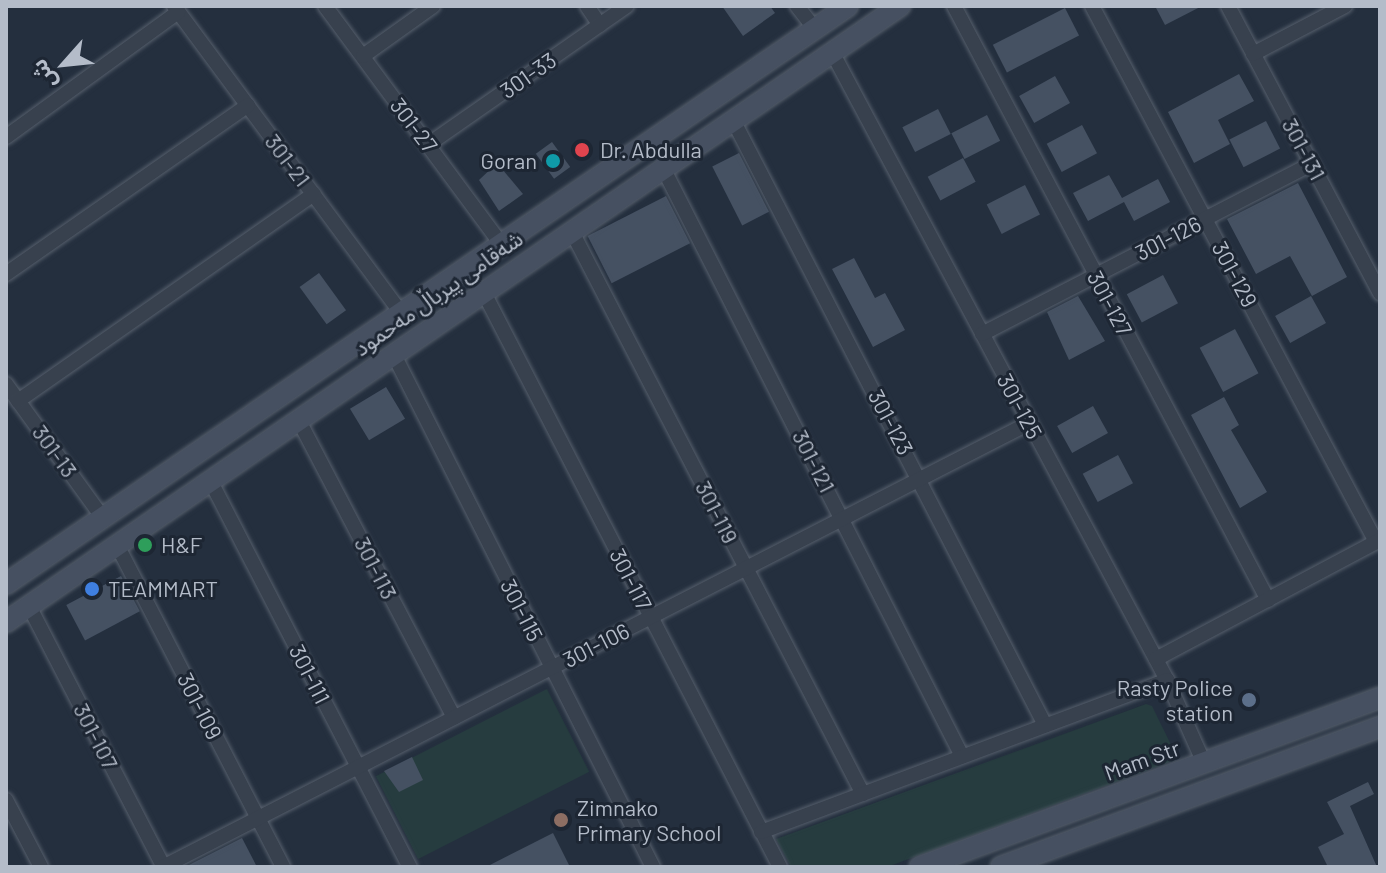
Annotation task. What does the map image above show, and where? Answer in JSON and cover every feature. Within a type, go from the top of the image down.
[{"type":"main road","name":"شەقامی پیرباڵ مەحمود","points":[[7,582],[848,6]]},
{"type":"main road","name":"شەقامی پیرباڵ مەحمود","points":[[6,622],[900,6]]},
{"type":"main road","points":[[681,122],[696,145]]},
{"type":"main road","name":"Mam Str","points":[[920,867],[1380,698]]},
{"type":"main road","points":[[1001,867],[1380,727]]},
{"type":"street","name":"301-27","points":[[325,6],[502,245]]},
{"type":"street","points":[[363,56],[433,6]]},
{"type":"street","points":[[587,6],[600,25]]},
{"type":"street","name":"301-33","points":[[429,144],[627,6]]},
{"type":"street","points":[[797,6],[815,29]]},
{"type":"street","name":"301-127","points":[[954,6],[1268,600]]},
{"type":"street","name":"301-129","points":[[1092,6],[1378,541]]},
{"type":"street","name":"301-131","points":[[1228,6],[1312,164],[1375,270],[1380,293]]},
{"type":"street","points":[[1253,54],[1345,6]]},
{"type":"street","points":[[6,137],[176,9]]},
{"type":"street","name":"301-21","points":[[176,9],[402,314]]},
{"type":"street","name":"301-125","points":[[832,52],[1167,680],[1204,763]]},
{"type":"street","points":[[6,274],[248,105]]},
{"type":"street","name":"301-123","points":[[733,120],[921,479],[1045,725]]},
{"type":"street","name":"301-126","points":[[982,334],[1312,164]]},
{"type":"street","name":"301-121","points":[[663,168],[962,756]]},
{"type":"street","points":[[18,401],[314,194]]},
{"type":"street","name":"301-119","points":[[571,230],[863,794]]},
{"type":"street","name":"301-117","points":[[483,291],[780,867]]},
{"type":"street","name":"301-115","points":[[393,353],[653,867]]},
{"type":"street","name":"301-13","points":[[6,384],[103,518]]},
{"type":"street","name":"301-113","points":[[298,419],[454,718]]},
{"type":"street","name":"301-106","points":[[164,867],[1029,423]]},
{"type":"street","name":"301-111","points":[[210,480],[410,867]]},
{"type":"street","points":[[1156,659],[1378,541]]},
{"type":"street","name":"301-109","points":[[117,545],[283,867]]},
{"type":"street","name":"301-107","points":[[29,606],[164,867]]},
{"type":"street","points":[[761,832],[1167,680]]},
{"type":"street","points":[[6,800],[11,821],[41,867]]},
{"type":"green space","points":[[547,689],[589,772],[418,859],[376,776]]},
{"type":"green space","points":[[1146,704],[1152,706],[1178,759],[887,867],[791,867],[776,839]]},
{"type":"building","points":[[722,6],[770,6],[775,13],[743,36]]},
{"type":"building","points":[[1155,6],[1202,6],[1165,25]]},
{"type":"building","points":[[1065,8],[1079,36],[1007,72],[993,45]]},
{"type":"building","points":[[1239,74],[1254,101],[1218,120],[1230,144],[1194,163],[1168,112]]},
{"type":"building","points":[[1055,76],[1070,103],[1034,123],[1019,96]]},
{"type":"building","points":[[938,109],[951,134],[915,152],[902,127]]},
{"type":"building","points":[[987,115],[1000,141],[965,159],[951,133]]},
{"type":"building","points":[[1266,121],[1280,149],[1244,167],[1229,140]]},
{"type":"building","points":[[1082,125],[1097,153],[1062,172],[1047,144]]},
{"type":"building","name":"Goran","points":[[552,142],[570,167],[554,179],[536,154]]},
{"type":"building","points":[[739,153],[769,212],[742,225],[712,167]]},
{"type":"building","points":[[963,158],[976,182],[940,201],[928,177]]},
{"type":"building","points":[[497,163],[523,194],[499,211],[479,180]]},
{"type":"building","points":[[1109,175],[1122,198],[1158,179],[1170,202],[1134,221],[1124,202],[1088,221],[1073,193]]},
{"type":"building","points":[[1298,183],[1347,277],[1312,296],[1290,256],[1256,274],[1227,219]]},
{"type":"building","points":[[1025,185],[1040,214],[1002,234],[987,205]]},
{"type":"building","points":[[666,196],[690,243],[612,283],[588,236]]},
{"type":"building","points":[[854,258],[875,298],[885,293],[905,330],[873,347],[832,269]]},
{"type":"building","points":[[319,273],[346,310],[327,324],[300,287]]},
{"type":"building","points":[[1163,275],[1178,303],[1142,323],[1127,294]]},
{"type":"building","points":[[1078,296],[1105,341],[1069,360],[1047,312]]},
{"type":"building","points":[[1311,296],[1326,323],[1290,343],[1275,316]]},
{"type":"building","points":[[1235,329],[1258,373],[1223,392],[1200,348]]},
{"type":"building","points":[[386,387],[405,419],[369,440],[350,409]]},
{"type":"building","points":[[1224,397],[1239,425],[1231,430],[1267,492],[1240,508],[1191,415]]},
{"type":"building","points":[[1093,406],[1108,433],[1072,453],[1057,426]]},
{"type":"building","points":[[1118,455],[1133,483],[1098,502],[1083,474]]},
{"type":"building","points":[[121,576],[140,611],[85,640],[66,605]]},
{"type":"building","points":[[412,757],[423,780],[399,792],[384,771]]},
{"type":"building","points":[[1368,782],[1374,794],[1350,806],[1377,867],[1328,867],[1318,847],[1344,834],[1327,802]]},
{"type":"building","points":[[553,833],[570,867],[486,867]]},
{"type":"building","points":[[242,838],[257,867],[185,867]]},
{"type":"place","name":"Dr. Abdulla","points":[[582,150]]},
{"type":"place","name":"Goran","points":[[553,161]]},
{"type":"place","name":"H&F","points":[[145,545]]},
{"type":"place","name":"TEAMMART","points":[[92,589]]},
{"type":"place","name":"Rasty Police station","points":[[1249,700]]},
{"type":"place","name":"Zimnako Primary School","points":[[561,820]]}]
